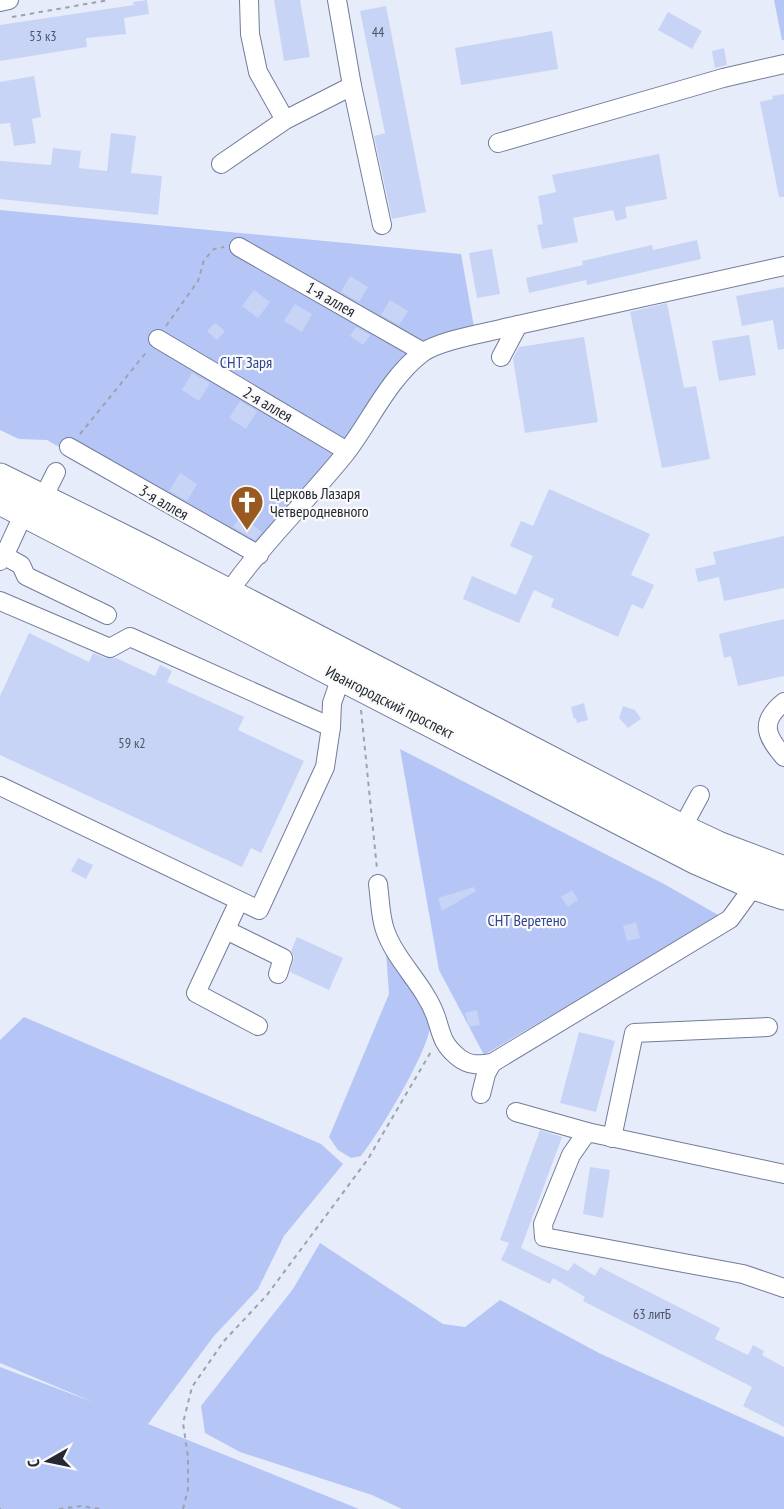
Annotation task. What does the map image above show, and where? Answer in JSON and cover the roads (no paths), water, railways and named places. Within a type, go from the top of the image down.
[{"type":"highway","name":"Ивангородский проспект","points":[[0,477],[34,506],[341,677],[697,861],[754,886],[784,896]]},
{"type":"highway","name":"Ивангородский проспект","points":[[0,501],[34,506],[228,593],[682,828],[718,845],[784,870]]},
{"type":"street","points":[[249,0],[250,34],[258,72],[285,120]]},
{"type":"street","points":[[337,0],[352,86],[382,225]]},
{"type":"street","points":[[498,143],[723,78],[784,64]]},
{"type":"street","points":[[221,164],[285,120],[352,86]]},
{"type":"street","name":"1-я аллея","points":[[239,247],[423,352]]},
{"type":"street","points":[[228,593],[243,572],[347,451],[376,406],[423,352],[454,341],[518,325],[784,266]]},
{"type":"street","points":[[501,357],[518,325]]},
{"type":"street","name":"2-я аллея","points":[[158,339],[347,451]]},
{"type":"street","name":"3-я аллея","points":[[69,447],[259,555]]},
{"type":"street","points":[[56,472],[1,558],[21,565],[26,576],[106,615]]},
{"type":"street","points":[[0,601],[110,648],[130,637],[331,727]]},
{"type":"street","points":[[0,786],[259,910],[325,767],[332,703],[341,677]]},
{"type":"street","points":[[784,702],[775,710],[767,723],[768,736],[784,757]]},
{"type":"street","points":[[682,828],[700,795]]},
{"type":"street","points":[[378,884],[383,926],[390,944],[428,1001],[436,1016],[441,1038],[459,1058],[474,1066],[492,1063],[730,919],[754,886]]},
{"type":"street","points":[[240,901],[196,993],[258,1026]]},
{"type":"street","points":[[226,930],[283,958],[278,974]]},
{"type":"street","points":[[612,1138],[634,1034],[768,1027]]},
{"type":"street","points":[[481,1094],[486,1074],[492,1063]]},
{"type":"street","points":[[516,1112],[612,1138],[784,1174]]},
{"type":"street","points":[[587,1132],[571,1155],[543,1224],[544,1237],[743,1274],[784,1288]]},
{"type":"place","name":"Церковь Лазаря Четверодневного","points":[[247,531]]},
{"type":"park label","name":"СНТ Заря","points":[[246,362]]},
{"type":"park label","name":"СНТ Веретено","points":[[527,920]]}]
